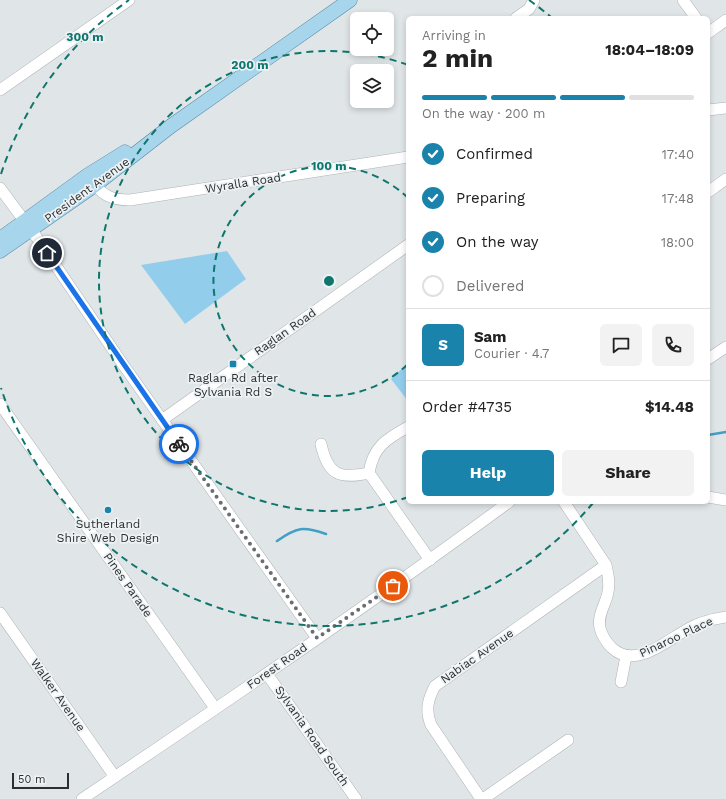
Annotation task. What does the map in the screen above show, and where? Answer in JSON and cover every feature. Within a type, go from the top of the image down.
[{"type":"main road","name":"President Avenue","points":[[0,251],[27,226],[350,0]]},
{"type":"main road","name":"President Avenue","points":[[0,239],[27,226]]},
{"type":"street","points":[[0,90],[129,0]]},
{"type":"street","points":[[519,16],[529,9],[534,0]]},
{"type":"street","points":[[683,0],[695,16]]},
{"type":"street","points":[[710,32],[726,20]]},
{"type":"street","points":[[710,110],[726,108]]},
{"type":"street","name":"Wyralla Road","points":[[92,180],[104,194],[114,199],[130,200],[406,157]]},
{"type":"street","points":[[710,191],[726,179]]},
{"type":"street","points":[[0,188],[317,638]]},
{"type":"street","name":"Raglan Road","points":[[162,420],[406,246]]},
{"type":"street","points":[[710,358],[726,347]]},
{"type":"street","name":"Pines Parade","points":[[0,404],[215,708]]},
{"type":"street","points":[[406,428],[378,448],[371,460],[369,473],[430,560]]},
{"type":"street","points":[[321,444],[323,452],[336,474],[342,476],[356,476],[369,473]]},
{"type":"street","points":[[710,496],[726,500]]},
{"type":"street","name":"Forest Road","points":[[82,799],[267,674],[430,560],[506,504]]},
{"type":"street","name":"Pinaroo Place","points":[[565,504],[606,565],[609,577],[608,593],[601,610],[600,626],[605,642],[615,651],[626,656],[639,655],[653,650],[689,628],[712,619],[726,617]]},
{"type":"street","name":"Nabiac Avenue","points":[[482,799],[431,725],[427,711],[430,695],[435,686],[606,565]]},
{"type":"street","name":"Walker Avenue","points":[[0,613],[115,777]]},
{"type":"street","name":"Pinaroo Place","points":[[621,682],[626,656]]},
{"type":"street","name":"Sylvania Road South","points":[[267,674],[356,799]]},
{"type":"street","points":[[482,799],[568,740]]},
{"type":"shaded area","points":[[227,251],[246,279],[185,324],[141,265]]},
{"type":"shaded area","points":[[406,365],[406,398],[391,379]]},
{"type":"waterway","points":[[710,435],[726,432]]},
{"type":"waterway","points":[[277,541],[300,529],[326,534]]},
{"type":"way so far","points":[[179,444],[317,638],[393,586]]},
{"type":"place","name":"Raglan Rd after Sylvania Rd S","points":[[233,364]]},
{"type":"place","name":"Sutherland Shire Web Design","points":[[108,510]]},
{"type":"route","points":[[47,253],[179,444]]}]
